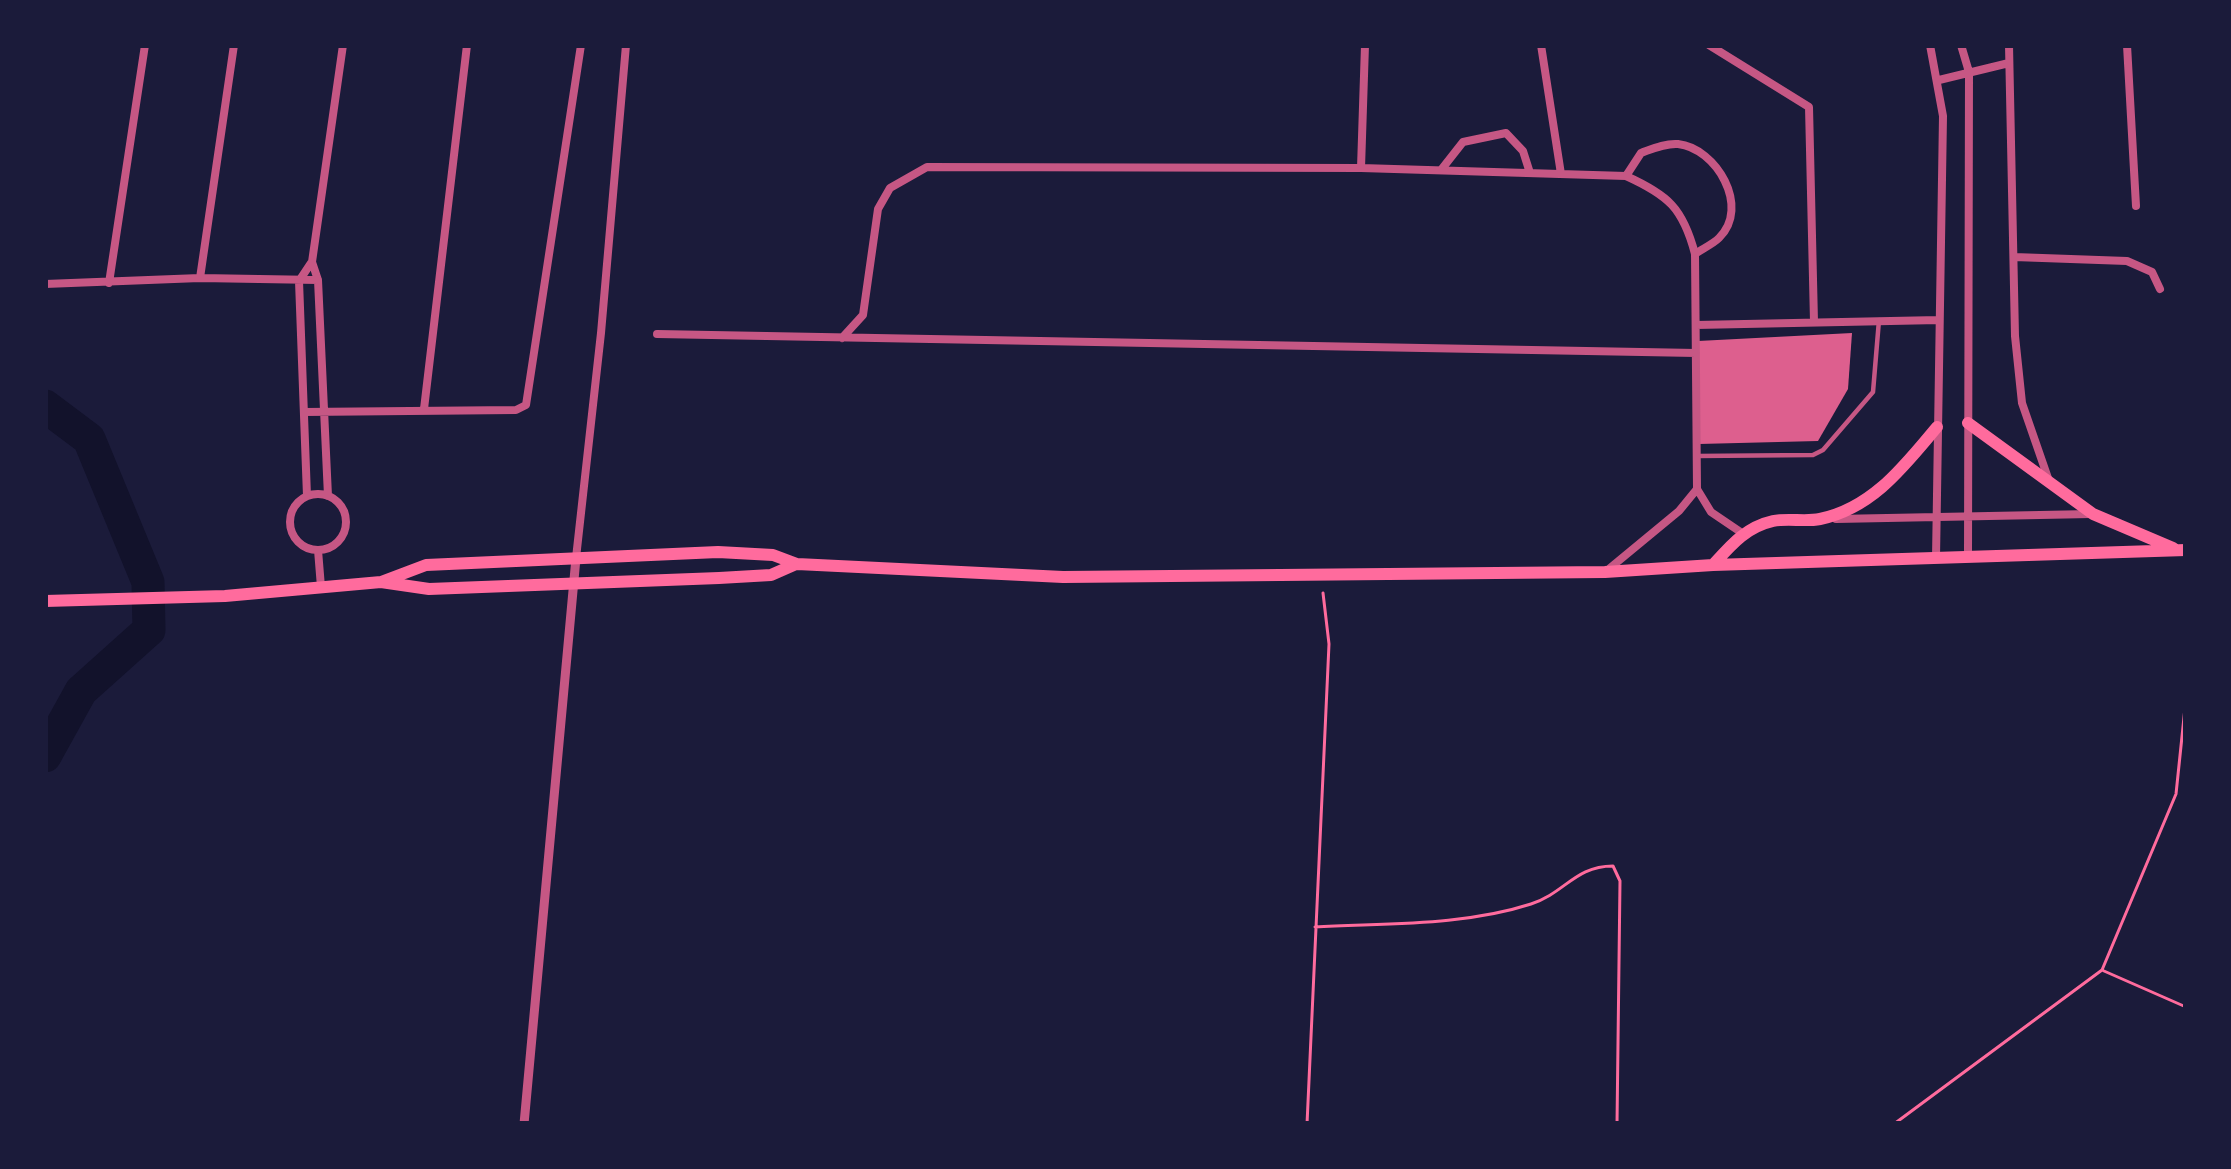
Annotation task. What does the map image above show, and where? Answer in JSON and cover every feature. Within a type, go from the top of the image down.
[{"type":"main road","points":[[1968,423],[2093,514],[2183,550]]},
{"type":"main road","points":[[1713,565],[1742,533],[1774,521],[1820,519],[1891,483],[1937,427]]},
{"type":"main road","points":[[381,582],[426,566],[718,552],[773,555],[797,564],[1063,577],[1605,572],[2183,550]]},
{"type":"main road","points":[[45,601],[225,596],[381,582],[429,589],[573,585],[771,575],[797,564]]},
{"type":"street","points":[[109,283],[146,45]]},
{"type":"street","points":[[200,278],[234,45]]},
{"type":"street","points":[[328,496],[307,496],[292,511],[292,533],[298,542],[318,550],[329,548],[344,532],[343,511],[328,496],[318,280],[312,262],[343,45]]},
{"type":"street","points":[[424,409],[467,45]]},
{"type":"street","points":[[304,412],[516,410],[526,405],[581,45]]},
{"type":"street","points":[[524,1124],[626,45]]},
{"type":"street","points":[[1361,168],[1365,45]]},
{"type":"street","points":[[1541,45],[1561,174]]},
{"type":"street","points":[[1709,45],[1810,107],[1814,322]]},
{"type":"street","points":[[1930,45],[1942,116],[1936,558]]},
{"type":"street","points":[[1961,45],[1970,73],[1967,559]]},
{"type":"street","points":[[2008,45],[2015,335],[2022,403],[2048,479]]},
{"type":"street","points":[[2127,45],[2136,206]]},
{"type":"street","points":[[1939,80],[2009,63]]},
{"type":"street","points":[[1442,170],[1463,142],[1506,134],[1523,151],[1530,173]]},
{"type":"street","points":[[1626,176],[1641,153],[1678,144],[1701,152],[1722,173],[1730,196],[1728,224],[1719,238],[1695,254]]},
{"type":"street","points":[[842,338],[863,315],[878,209],[890,188],[927,167],[1361,168],[1626,176],[1660,192],[1687,222],[1695,254],[1697,489],[1711,512],[1742,533]]},
{"type":"street","points":[[2014,257],[2127,261],[2152,272],[2160,289]]},
{"type":"street","points":[[307,496],[299,280],[312,262]]},
{"type":"street","points":[[45,284],[200,278],[318,280]]},
{"type":"street","points":[[1696,325],[1939,320]]},
{"type":"street","points":[[657,334],[1696,353]]},
{"type":"street","points":[[1605,572],[1679,512],[1697,489]]},
{"type":"street","points":[[1820,519],[2093,514]]},
{"type":"street","points":[[318,550],[321,587]]},
{"type":"lane","points":[[1697,456],[1813,455],[1823,450],[1873,392],[1879,320]]},
{"type":"path","points":[[1307,1124],[1329,644],[1320,572]]},
{"type":"path","points":[[1894,1124],[2102,970],[2176,794],[2186,698]]},
{"type":"path","points":[[1315,927],[1493,913],[1533,903],[1590,866],[1613,866],[1620,881],[1617,1124]]},
{"type":"path","points":[[2102,970],[2186,1007]]},
{"type":"building","points":[[1852,333],[1848,389],[1818,441],[1699,444],[1698,341]]},
{"type":"waterway","points":[[45,406],[89,439],[148,582],[149,630],[81,691],[45,756]]}]
